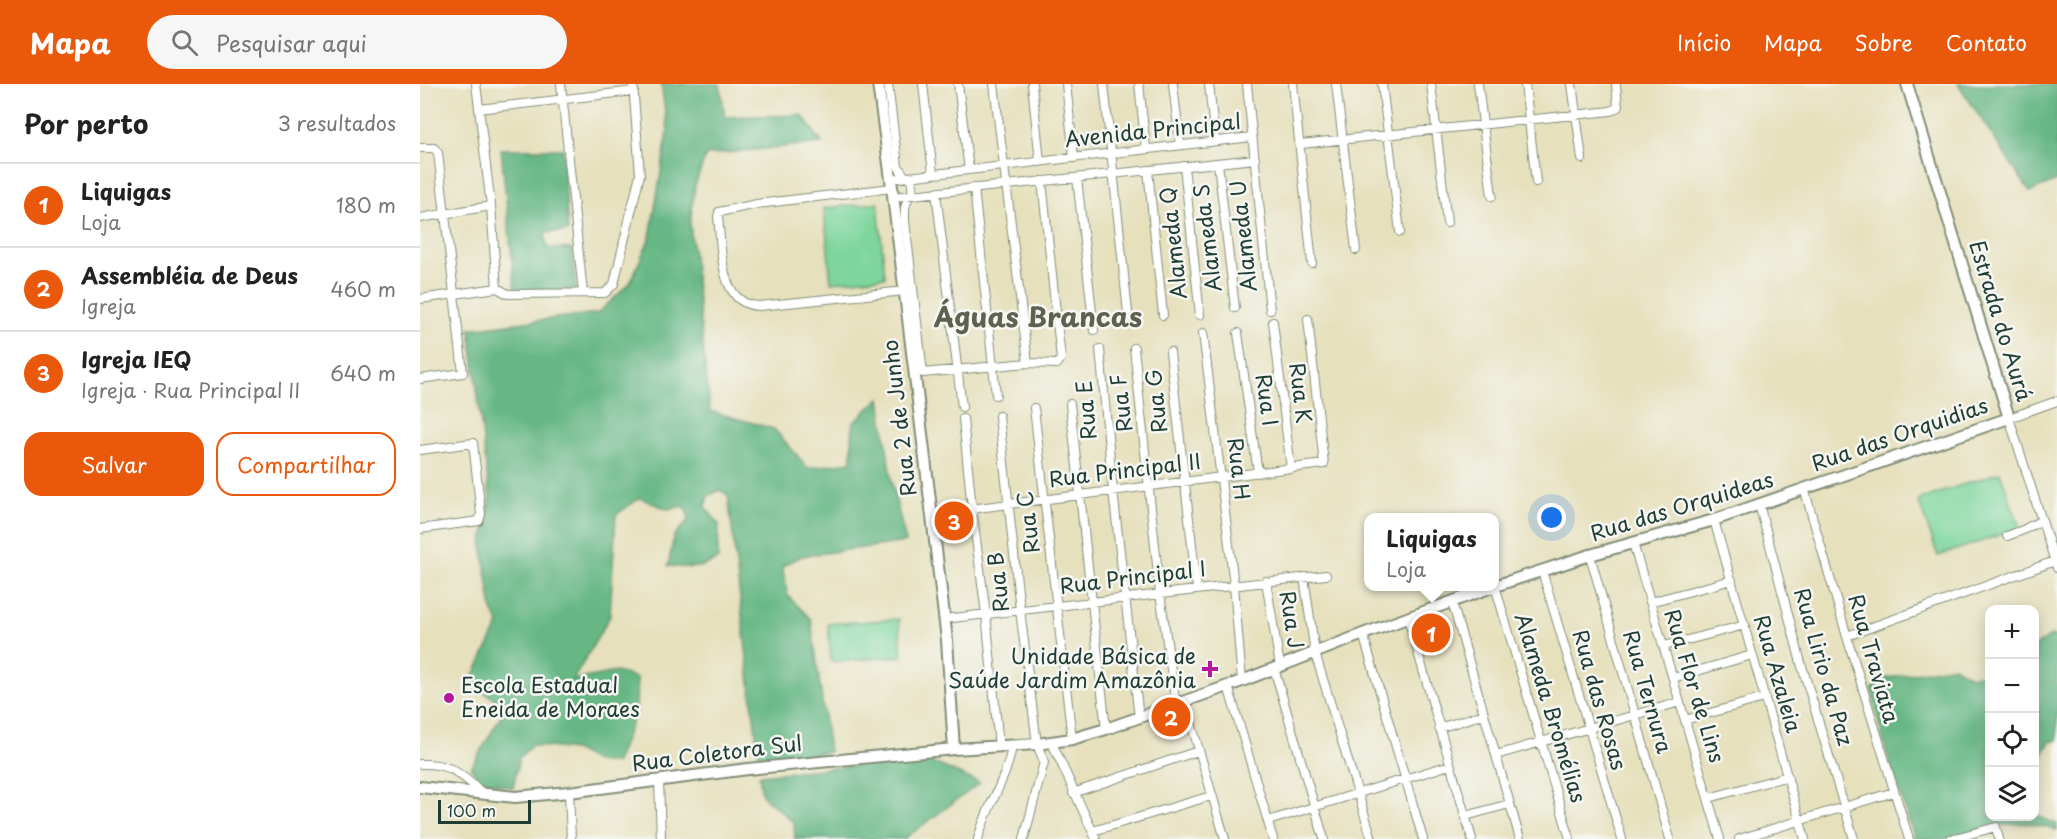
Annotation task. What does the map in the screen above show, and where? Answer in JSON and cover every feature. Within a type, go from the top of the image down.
[{"type":"street","points":[[476,84],[491,206],[497,288]]},
{"type":"street","points":[[561,84],[583,293]]},
{"type":"street","name":"Rua 2 de Junho","points":[[878,84],[932,514],[944,619],[954,749]]},
{"type":"street","points":[[888,84],[898,166],[908,177],[911,195],[905,208],[905,221],[923,373],[1028,363],[1057,364],[1061,359],[1042,181]]},
{"type":"street","points":[[923,84],[933,174]]},
{"type":"street","points":[[958,84],[969,170]]},
{"type":"street","points":[[994,84],[1028,363]]},
{"type":"street","points":[[1032,84],[1040,162]]},
{"type":"street","points":[[1066,84],[1074,158]]},
{"type":"street","points":[[1104,84],[1128,313]]},
{"type":"street","points":[[1139,84],[1146,149]]},
{"type":"street","points":[[1173,84],[1180,145]]},
{"type":"street","points":[[1209,84],[1215,141]]},
{"type":"street","points":[[1246,84],[1252,137]]},
{"type":"street","points":[[1293,84],[1312,263]]},
{"type":"street","points":[[1336,84],[1356,250]]},
{"type":"street","points":[[1382,84],[1400,232]]},
{"type":"street","points":[[1431,84],[1447,223]]},
{"type":"street","points":[[1478,84],[1492,196]]},
{"type":"street","points":[[1525,84],[1536,182]]},
{"type":"street","points":[[1572,84],[1582,159]]},
{"type":"street","points":[[1301,144],[1611,111],[1618,107],[1616,84]]},
{"type":"street","name":"Estrada do Aurá","points":[[1908,84],[2056,565]]},
{"type":"street","points":[[420,299],[497,288],[508,294],[605,293],[611,289],[616,279],[640,174],[633,88],[563,100],[479,109]]},
{"type":"street","name":"Avenida Principal","points":[[1252,137],[1255,159],[911,195],[892,188],[908,177],[1252,137]]},
{"type":"street","points":[[420,148],[434,148],[438,153],[463,373],[420,379]]},
{"type":"street","name":"Alameda U","points":[[1255,159],[1270,310]]},
{"type":"street","name":"Alameda S","points":[[1218,163],[1235,308]]},
{"type":"street","name":"Alameda Q","points":[[1184,166],[1200,315]]},
{"type":"street","points":[[1148,170],[1163,315]]},
{"type":"street","points":[[1077,178],[1094,330]]},
{"type":"street","points":[[892,188],[757,204],[718,214],[726,276],[732,291],[745,305],[759,306],[904,291]]},
{"type":"street","points":[[974,188],[996,395]]},
{"type":"street","points":[[936,192],[962,407]]},
{"type":"street","points":[[420,218],[491,206]]},
{"type":"street","name":"Rua Principal II","points":[[932,514],[1324,464],[1308,319]]},
{"type":"street","name":"Rua K","points":[[1273,322],[1292,469]]},
{"type":"street","name":"Rua H","points":[[1203,333],[1234,585],[1242,681]]},
{"type":"street","name":"Rua I","points":[[1238,333],[1258,473]]},
{"type":"street","name":"Rua F","points":[[1134,348],[1160,593],[1180,703],[1198,751],[1225,839]]},
{"type":"street","name":"Rua E","points":[[1100,349],[1124,597],[1139,718]]},
{"type":"street","name":"Rua G","points":[[1170,352],[1197,589]]},
{"type":"street","points":[[2009,418],[2057,401]]},
{"type":"street","points":[[1070,404],[1090,602],[1106,729]]},
{"type":"street","name":"Rua C","points":[[1034,408],[1072,739]]},
{"type":"street","name":"Rua B","points":[[999,416],[1037,744],[1044,762],[1024,839]]},
{"type":"street","name":"Rua das Orquidias","points":[[1804,488],[2009,418]]},
{"type":"street","points":[[963,419],[999,746]]},
{"type":"street","points":[[420,450],[473,443],[481,514],[479,521],[472,523],[420,529]]},
{"type":"street","name":"Rua das Orquideas","points":[[1499,585],[1590,555],[1714,519],[1804,488]]},
{"type":"street","name":"Rua Traviata","points":[[1804,488],[1909,839]]},
{"type":"street","name":"Rua Lirio da Paz","points":[[1759,504],[1802,663],[1854,839]]},
{"type":"street","name":"Rua Azaleia","points":[[1714,519],[1805,839]]},
{"type":"street","points":[[2007,536],[2023,531],[2042,520]]},
{"type":"street","name":"Rua Flor de Lins","points":[[1632,543],[1720,839]]},
{"type":"street","name":"Rua Ternura","points":[[1590,555],[1670,839]]},
{"type":"street","points":[[1847,636],[2056,565]]},
{"type":"street","name":"Rua das Rosas","points":[[1542,571],[1622,839]]},
{"type":"street","name":"Rua Principal I","points":[[944,619],[1326,575]]},
{"type":"street","points":[[1304,577],[1315,653],[1372,839]]},
{"type":"street","points":[[1650,602],[1732,580]]},
{"type":"street","name":"Rua J","points":[[1266,581],[1277,667],[1324,839]]},
{"type":"street","name":"Rua das Orquideas","points":[[954,749],[1052,743],[1106,729],[1242,681],[1482,591]]},
{"type":"street","name":"Alameda Bromélias","points":[[1497,591],[1570,839]]},
{"type":"street","points":[[1452,602],[1520,839]]},
{"type":"street","points":[[1408,618],[1472,839]]},
{"type":"street","points":[[1664,646],[1744,625]]},
{"type":"street","points":[[1363,634],[1423,839]]},
{"type":"street","points":[[1673,678],[1752,655]]},
{"type":"street","points":[[1228,686],[1273,839]]},
{"type":"street","points":[[1685,720],[1764,698]]},
{"type":"street","points":[[1496,755],[1680,702]]},
{"type":"street","points":[[1439,728],[1484,714]]},
{"type":"street","points":[[1052,743],[1094,835],[1211,796]]},
{"type":"street","points":[[978,839],[981,826],[1010,757],[1012,745]]},
{"type":"street","name":"Rua Coletora Sul","points":[[420,788],[515,797],[748,769],[954,749]]},
{"type":"street","points":[[1073,793],[1198,751]]},
{"type":"street","points":[[420,764],[450,767],[485,795]]},
{"type":"street","points":[[1268,821],[1450,765]]},
{"type":"street","points":[[1709,798],[1788,776]]},
{"type":"street","points":[[659,781],[661,839]]},
{"type":"street","points":[[569,792],[571,839]]},
{"type":"street","points":[[1739,839],[1894,792]]},
{"type":"street","points":[[1466,816],[1509,804]]},
{"type":"street","points":[[1951,839],[1972,836],[1996,827],[1999,839]]},
{"type":"green space","points":[[661,84],[720,84],[725,117],[802,115],[822,143],[706,155],[695,185],[690,224],[710,411],[774,429],[808,468],[851,462],[853,423],[880,398],[892,484],[906,542],[802,556],[782,566],[788,596],[811,619],[829,752],[759,761],[728,495],[720,490],[708,496],[705,507],[719,524],[718,559],[706,565],[694,567],[668,566],[674,536],[689,519],[685,506],[667,509],[640,498],[616,515],[610,616],[573,680],[616,672],[637,678],[636,711],[616,763],[596,762],[574,750],[532,745],[519,758],[513,788],[479,779],[471,768],[506,707],[470,683],[499,624],[492,610],[482,546],[490,501],[470,329],[598,313],[630,283],[650,237],[668,131]]},
{"type":"green space","points":[[1958,84],[2057,84],[2057,181],[2030,192]]},
{"type":"green space","points":[[501,149],[563,149],[568,231],[545,233],[547,248],[572,249],[576,290],[515,290]]},
{"type":"green space","points":[[878,203],[885,277],[831,282],[824,208]]},
{"type":"green space","points":[[2000,472],[2020,528],[1938,556],[1918,500]]},
{"type":"green space","points":[[899,619],[902,656],[831,662],[828,624]]},
{"type":"green space","points":[[2051,636],[2057,637],[2057,740],[2050,742],[2039,760],[2039,659],[2039,644]]},
{"type":"green space","points":[[1954,666],[1970,676],[1985,674],[1985,821],[2039,821],[2039,817],[2057,824],[2057,830],[2029,823],[1999,825],[1944,839],[1915,839],[1896,784],[1875,708],[1872,689],[1882,679]]},
{"type":"green space","points":[[925,759],[980,783],[904,839],[795,839],[794,823],[762,795],[759,775]]},
{"type":"place","name":"Igreja IEQ","points":[[954,521]]},
{"type":"place","name":"Liquigas","points":[[1431,633]]},
{"type":"place","name":"Unidade Básica de Saúde Jardim Amazônia","points":[[1210,669]]},
{"type":"place","name":"Escola Estadual Eneida de Moraes","points":[[449,698]]},
{"type":"place","name":"Assembléia de Deus","points":[[1171,717]]},
{"type":"district","name":"Águas Brancas","points":[[1038,318]]}]
